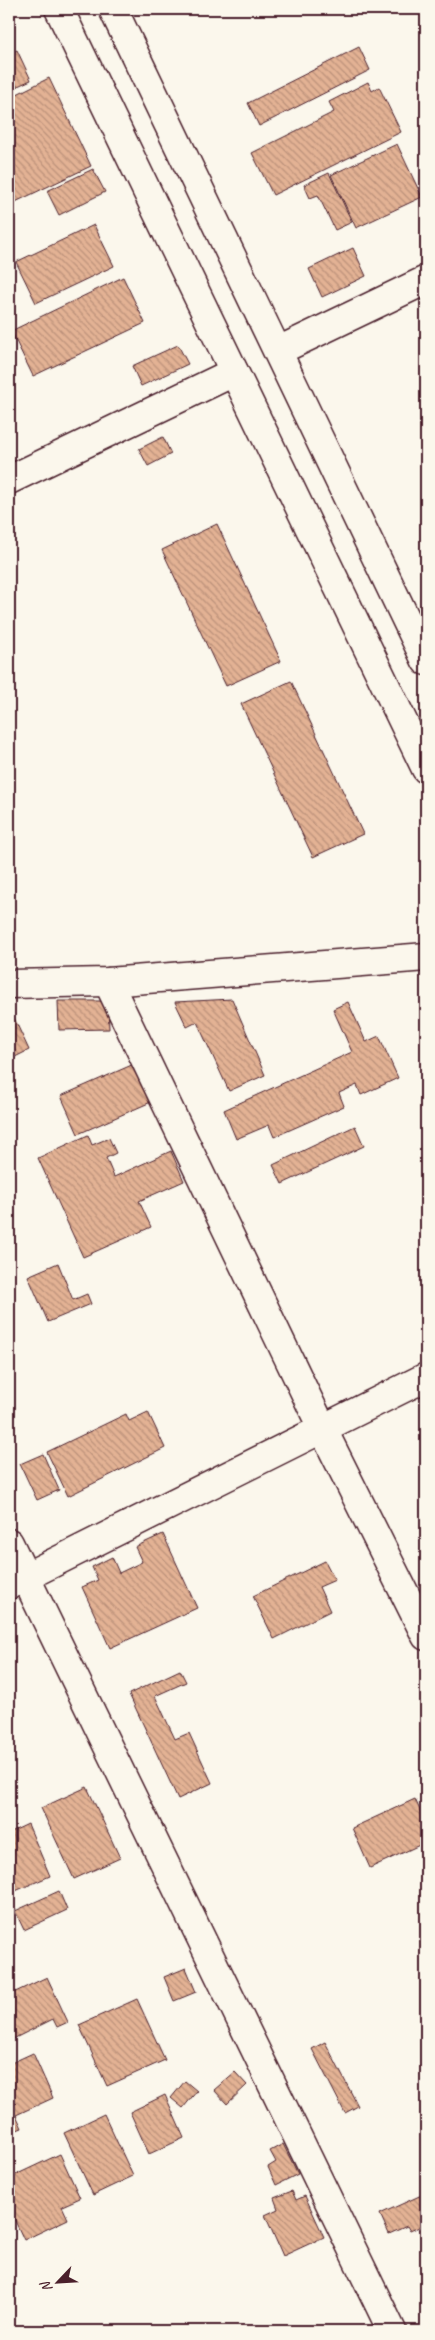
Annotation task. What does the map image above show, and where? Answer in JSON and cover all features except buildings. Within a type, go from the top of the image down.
[{"type":"street","points":[[59,9],[426,769]]},
{"type":"street","points":[[114,9],[426,661]]},
{"type":"street","points":[[278,351],[426,280]]},
{"type":"street","points":[[9,480],[234,372]]},
{"type":"street","points":[[9,984],[108,982],[426,957]]},
{"type":"street","points":[[108,982],[322,1428],[426,1636]]},
{"type":"street","points":[[17,1581],[426,1376]]},
{"type":"street","points":[[9,1543],[17,1581],[392,2331]]}]
